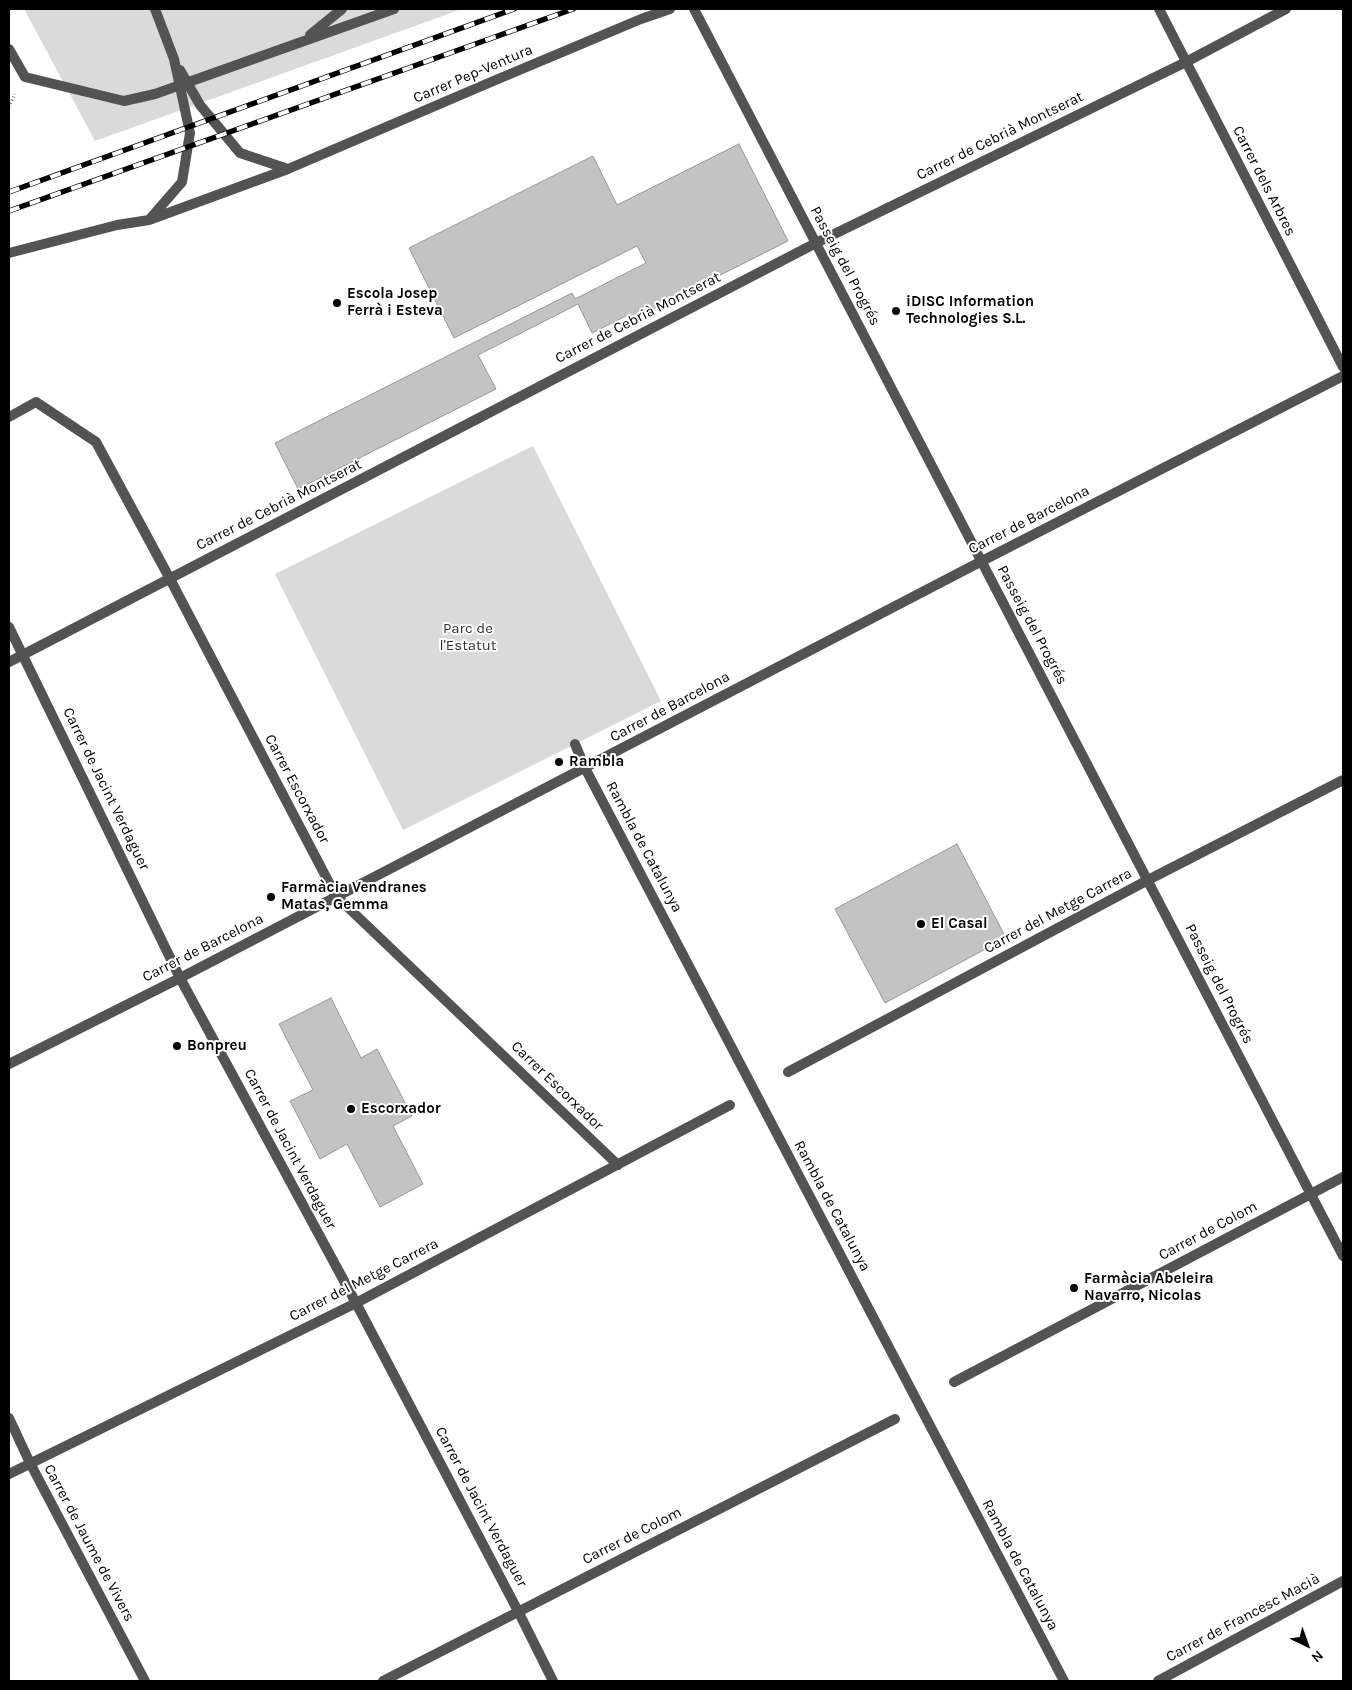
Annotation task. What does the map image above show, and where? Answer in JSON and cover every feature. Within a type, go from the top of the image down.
[{"type":"street","points":[[149,220],[182,182],[190,133],[174,59],[155,9]]},
{"type":"street","points":[[304,40],[342,9]]},
{"type":"street","points":[[9,49],[25,77],[124,102],[155,94],[219,72],[394,9]]},
{"type":"street","name":"Carrer Pep-Ventura","points":[[9,253],[117,225],[149,220],[288,169],[641,19],[670,9]]},
{"type":"street","name":"Passeig del Progrés","points":[[694,9],[1343,1256]]},
{"type":"street","name":"Carrer dels Arbres","points":[[1159,9],[1343,367]]},
{"type":"street","name":"Carrer de Cebrià Montserat","points":[[9,662],[816,243],[1186,62],[1286,9]]},
{"type":"street","points":[[174,59],[200,105],[240,153],[288,169]]},
{"type":"street","name":"Carrer de Barcelona","points":[[9,1064],[180,978],[982,561],[1343,376]]},
{"type":"street","name":"Carrer Escorxador","points":[[9,416],[36,402],[96,442],[336,896],[618,1165]]},
{"type":"street","name":"Carrer de Jacint Verdaguer","points":[[9,627],[180,978],[356,1303],[553,1681]]},
{"type":"street","name":"Rambla de Catalunya","points":[[575,744],[585,768],[1064,1681]]},
{"type":"street","name":"Carrer del Metge Carrera","points":[[788,1072],[1148,880],[1343,780]]},
{"type":"street","name":"Carrer del Metge Carrera","points":[[9,1474],[356,1303],[730,1105]]},
{"type":"street","name":"Carrer de Colom","points":[[954,1382],[1343,1177]]},
{"type":"street","name":"Carrer de Jaume de Vivers","points":[[9,1418],[30,1463],[145,1681]]},
{"type":"street","name":"Carrer de Colom","points":[[383,1681],[895,1419]]},
{"type":"street","name":"Carrer de Francesc Macià","points":[[1158,1681],[1343,1581]]},
{"type":"green space","points":[[24,9],[462,9],[95,141]]},
{"type":"green space","name":"Parc de l'Estatut","points":[[533,446],[661,701],[403,830],[275,574]]},
{"type":"building","points":[[739,144],[788,241],[631,320],[628,315],[592,333],[578,304],[478,355],[496,389],[298,489],[275,443],[572,293],[575,299],[646,263],[637,246],[454,338],[409,248],[593,156],[617,205]]},
{"type":"building","name":"El Casal","points":[[957,844],[1006,938],[885,1003],[835,909]]},
{"type":"building","name":"Escorxador","points":[[331,998],[361,1058],[377,1049],[412,1116],[393,1126],[423,1184],[380,1207],[347,1144],[320,1159],[290,1101],[313,1090],[279,1024]]},
{"type":"railway","points":[[9,192],[514,9]]},
{"type":"railway","points":[[9,211],[573,9]]},
{"type":"place","name":"Escola Josep Ferrà i Esteva","points":[[337,303]]},
{"type":"place","name":"iDISC Information Technologies S.L.","points":[[896,311]]},
{"type":"place","name":"Rambla","points":[[559,762]]},
{"type":"place","name":"Farmàcia Vendranes Matas, Gemma","points":[[271,897]]},
{"type":"place","name":"El Casal","points":[[921,924]]},
{"type":"place","name":"Bonpreu","points":[[177,1046]]},
{"type":"place","name":"Escorxador","points":[[351,1109]]},
{"type":"place","name":"Farmàcia Abeleira Navarro, Nicolas","points":[[1074,1288]]}]
